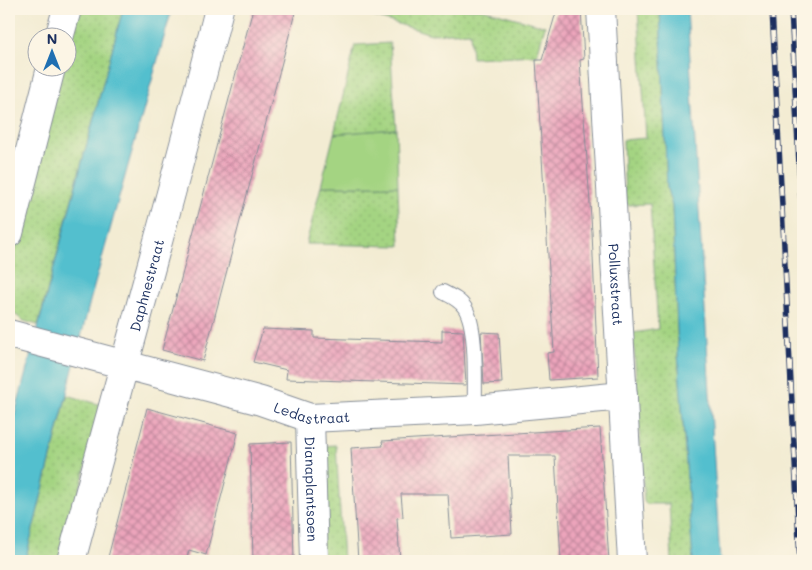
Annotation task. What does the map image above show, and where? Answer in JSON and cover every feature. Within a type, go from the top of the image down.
[{"type":"street","points":[[62,28],[67,9]]},
{"type":"street","name":"Daphnestraat","points":[[71,561],[123,364],[192,116],[219,9]]},
{"type":"street","name":"Polluxstraat","points":[[601,9],[632,561]]},
{"type":"street","points":[[9,233],[12,203],[48,78]]},
{"type":"street","name":"Ledastraat","points":[[15,335],[261,401],[310,418],[475,410],[624,396]]},
{"type":"street","name":"Dianaplantsoen","points":[[310,418],[314,561]]},
{"type":"lane","points":[[443,292],[457,299],[465,308],[472,325],[475,410]]},
{"type":"green space","points":[[78,9],[123,9],[38,325],[24,321],[9,310],[9,271],[59,78],[78,78],[78,28],[73,28]]},
{"type":"green space","points":[[349,9],[482,9],[545,26],[537,55],[472,58],[470,32],[431,34]]},
{"type":"green space","points":[[638,9],[660,9],[667,189],[672,206],[678,353],[693,561],[672,561],[669,504],[646,504],[644,501],[633,333],[658,329],[650,204],[628,205],[625,203],[623,140],[646,138]]},
{"type":"green space","points":[[390,43],[396,129],[334,134],[355,45]]},
{"type":"green space","points":[[396,129],[398,186],[321,186],[334,134]]},
{"type":"green space","points":[[321,186],[398,186],[400,246],[306,244]]},
{"type":"green space","points":[[67,395],[102,405],[61,561],[25,561]]},
{"type":"green space","points":[[336,445],[343,561],[323,561],[319,446]]},
{"type":"water","points":[[123,9],[172,9],[90,301],[25,561],[9,561],[9,436]]},
{"type":"water","points":[[660,9],[687,9],[720,561],[693,561],[678,353],[672,206],[667,189]]},
{"type":"building","points":[[253,9],[296,9],[203,361],[162,350]]},
{"type":"building","points":[[557,9],[581,9],[584,59],[580,60],[592,232],[598,377],[549,380],[547,353],[554,352],[536,60],[542,60]]},
{"type":"building","points":[[263,329],[314,331],[314,338],[442,342],[442,330],[463,331],[466,385],[286,379],[287,370],[253,362]]},
{"type":"building","points":[[481,332],[499,333],[502,383],[484,384]]},
{"type":"building","points":[[147,408],[238,433],[206,555],[189,550],[186,561],[107,561]]},
{"type":"building","points":[[600,428],[609,561],[561,561],[555,456],[508,456],[512,534],[451,538],[448,494],[401,494],[403,517],[397,518],[400,561],[358,561],[351,448],[383,446],[382,441]]},
{"type":"building","points":[[291,442],[294,561],[253,561],[250,444]]},
{"type":"railway","points":[[772,9],[800,561]]},
{"type":"railway","points":[[791,9],[803,242]]}]
